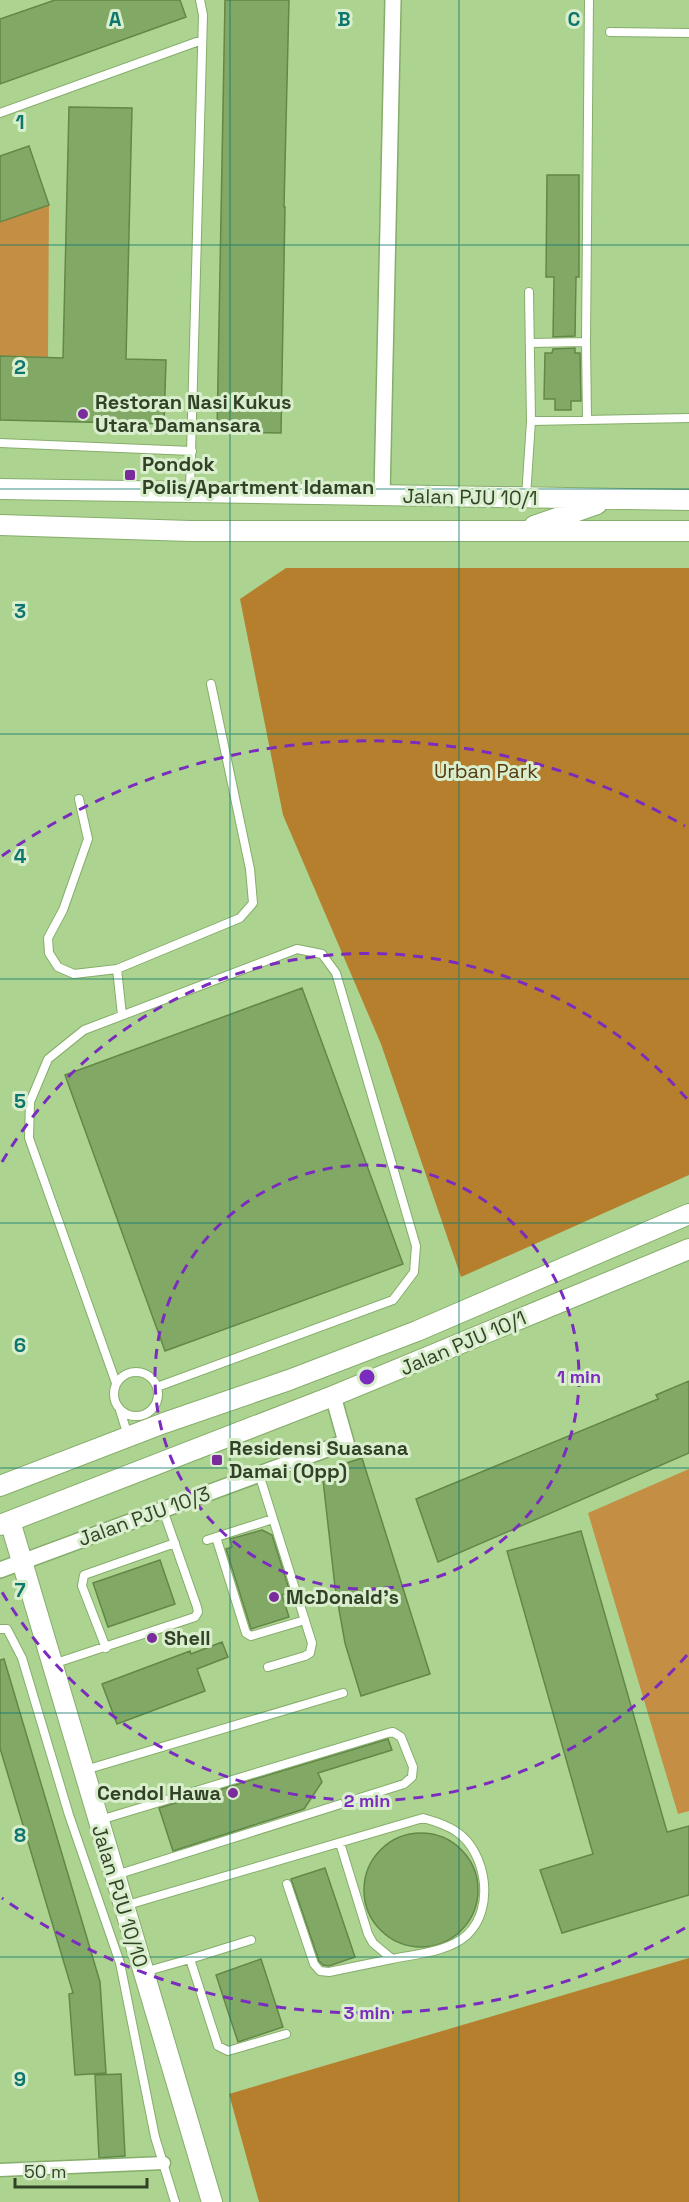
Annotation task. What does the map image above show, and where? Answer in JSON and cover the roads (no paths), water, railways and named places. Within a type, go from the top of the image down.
[{"type":"street","points":[[382,496],[393,0]]},
{"type":"street","name":"Jalan PJU 10/1","points":[[0,489],[190,494],[689,500]]},
{"type":"street","points":[[521,531],[609,500]]},
{"type":"street","name":"Jalan PJU 10/1","points":[[0,525],[190,531],[689,531]]},
{"type":"street","name":"Jalan PJU 10/1","points":[[0,1486],[164,1423],[289,1380],[407,1335],[689,1216]]},
{"type":"street","name":"Jalan PJU 10/1","points":[[5,1523],[333,1396],[689,1249]]},
{"type":"street","name":"Jalan PJU 10/3","points":[[0,1570],[346,1442],[333,1396]]},
{"type":"street","name":"Jalan PJU 10/10","points":[[5,1523],[22,1562],[212,2202]]},
{"type":"street","points":[[0,2170],[164,2163]]},
{"type":"lane","points":[[190,494],[203,15],[200,0]]},
{"type":"lane","points":[[587,419],[589,0]]},
{"type":"lane","points":[[610,32],[689,33]]},
{"type":"lane","points":[[0,113],[202,40]]},
{"type":"lane","points":[[526,498],[531,420],[529,292]]},
{"type":"lane","points":[[530,343],[586,342]]},
{"type":"lane","points":[[531,420],[689,418]]},
{"type":"lane","points":[[0,443],[192,451]]},
{"type":"lane","points":[[79,800],[88,840],[63,910],[48,938],[49,953],[58,967],[74,974],[117,969],[240,918],[253,903],[250,869],[211,684]]},
{"type":"lane","points":[[129,1437],[120,1410],[113,1398],[116,1383],[29,1138],[30,1102],[48,1059],[84,1030],[297,949],[322,954],[336,973],[416,1246],[414,1272],[393,1300],[157,1387]]},
{"type":"lane","points":[[117,969],[123,1015]]},
{"type":"lane","points":[[116,1383],[127,1373],[134,1371],[148,1375],[157,1387],[157,1401],[164,1423]]},
{"type":"lane","points":[[120,1410],[134,1416],[141,1416],[148,1413],[157,1401]]},
{"type":"lane","points":[[259,1474],[312,1643],[310,1653],[268,1667]]},
{"type":"lane","points":[[52,1665],[195,1617],[198,1612],[197,1607],[163,1510]]},
{"type":"lane","points":[[207,1540],[273,1519]]},
{"type":"lane","points":[[216,1538],[246,1633],[251,1636],[305,1620]]},
{"type":"lane","points":[[106,1648],[82,1586],[84,1575],[175,1543]]},
{"type":"lane","points":[[0,1629],[7,1629],[22,1658],[69,1815],[120,1963],[155,2137],[175,2202]]},
{"type":"lane","points":[[83,1771],[343,1693]]},
{"type":"lane","points":[[98,1820],[393,1732],[401,1737],[413,1767],[412,1778],[404,1784],[114,1876]]},
{"type":"lane","points":[[123,1906],[423,1818],[457,1832],[470,1844],[484,1881],[484,1898],[480,1913],[467,1935],[453,1944],[428,1952],[329,1972],[320,1971],[314,1964],[287,1884]]},
{"type":"lane","points":[[340,1843],[368,1934],[373,1943],[392,1959]]},
{"type":"lane","points":[[143,1972],[250,1940]]},
{"type":"lane","points":[[190,1959],[218,2046],[228,2051],[286,2034]]},
{"type":"place","name":"Restoran Nasi Kukus Utara Damansara","points":[[83,414]]},
{"type":"place","name":"Pondok Polis/Apartment Idaman","points":[[130,475]]},
{"type":"place","name":"Residensi Suasana Damai (Opp)","points":[[217,1460]]},
{"type":"place","name":"McDonald's","points":[[274,1597]]},
{"type":"place","name":"Shell","points":[[152,1638]]},
{"type":"place","name":"Cendol Hawa","points":[[233,1793]]},
{"type":"park label","name":"Urban Park","points":[[486,771]]}]
